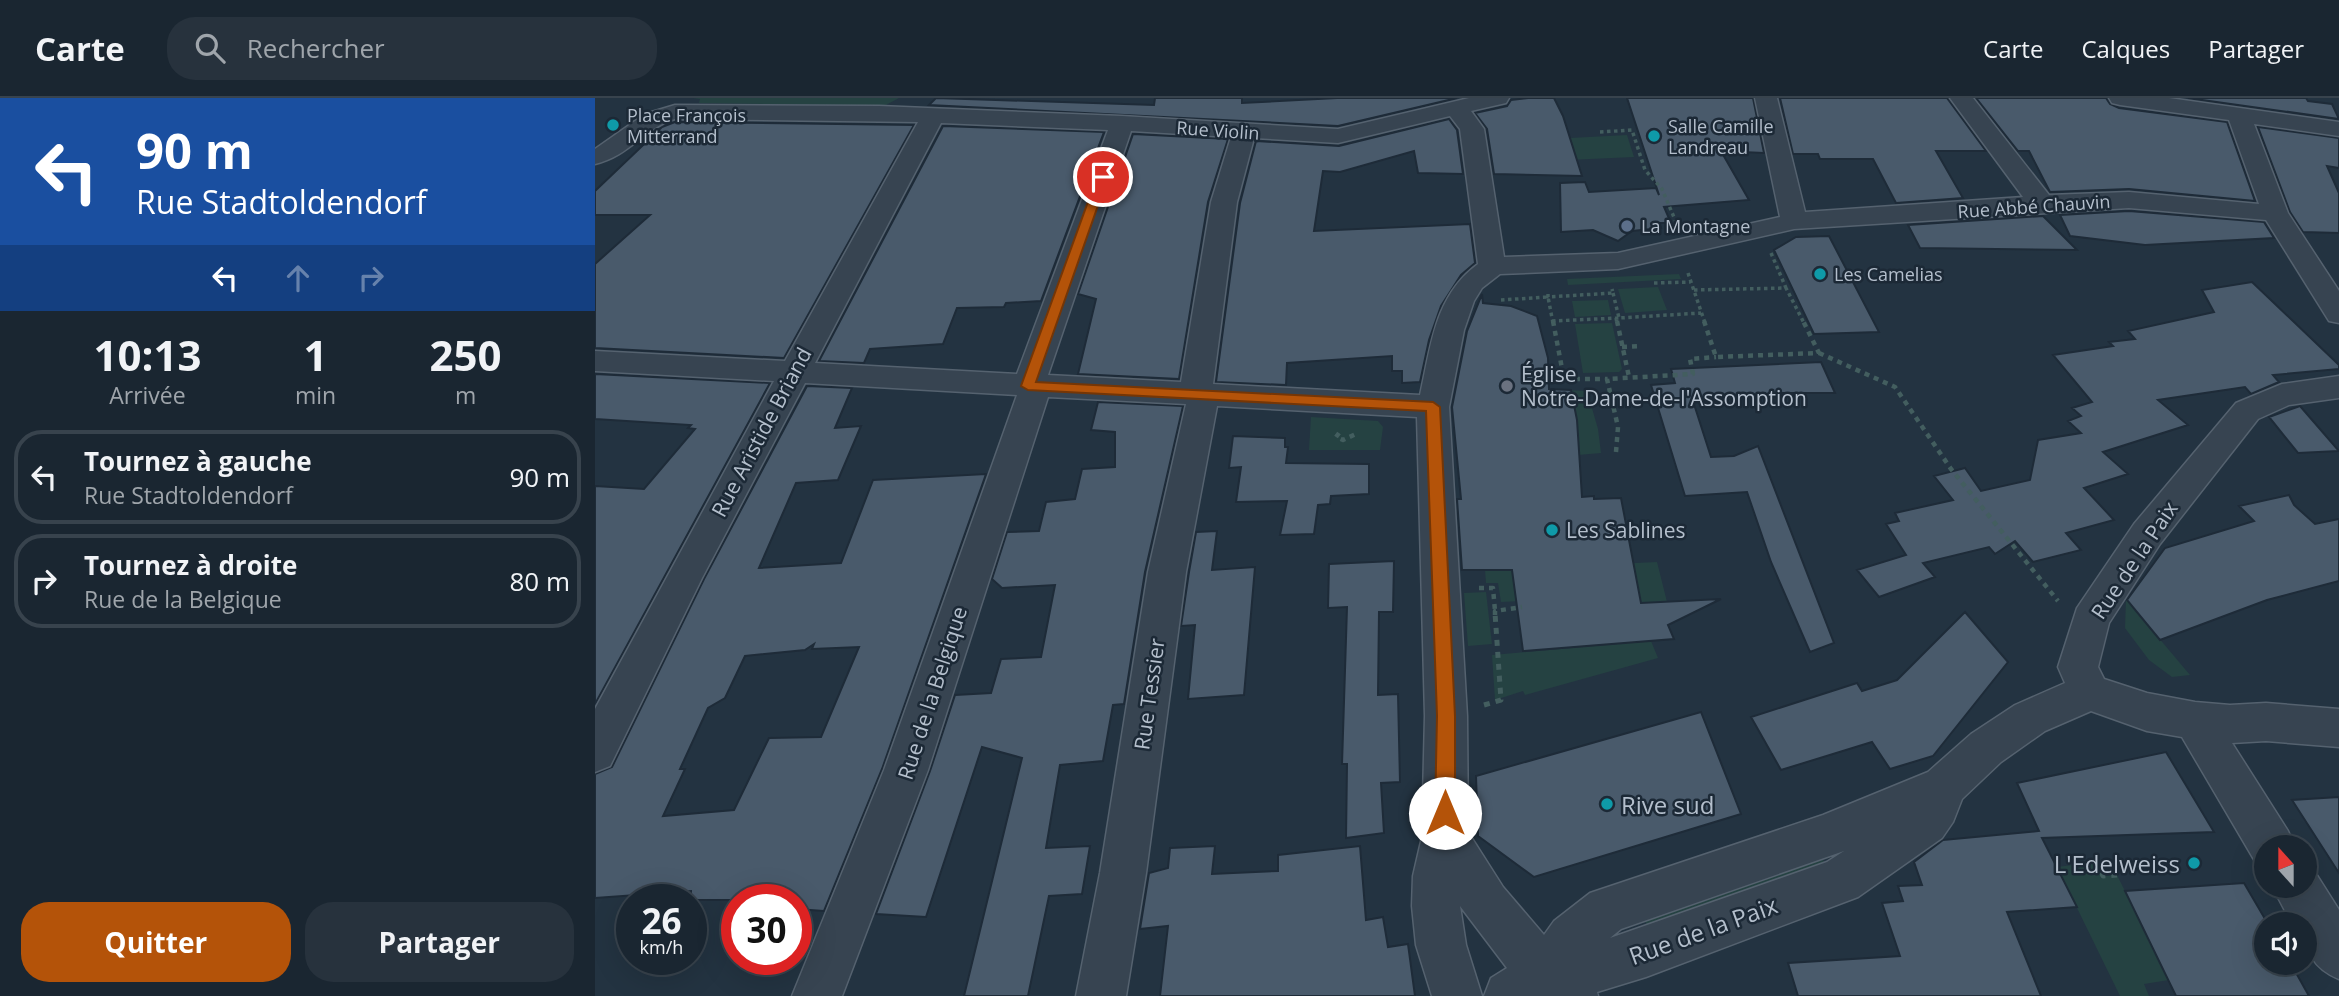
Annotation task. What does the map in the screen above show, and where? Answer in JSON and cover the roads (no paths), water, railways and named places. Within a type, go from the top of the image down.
[{"type":"street","name":"Rue de la Belgique","points":[[817,996],[848,926],[897,799],[1032,386],[1130,123],[1148,98]]},
{"type":"street","name":"Rue Violin","points":[[595,157],[617,150],[651,119],[675,111],[1130,123],[1338,136],[1498,98]]},
{"type":"street","points":[[1766,98],[1794,220]]},
{"type":"street","points":[[1961,98],[2041,203]]},
{"type":"street","points":[[2120,98],[2339,129]]},
{"type":"street","points":[[1456,108],[1472,129],[1492,267],[1468,286],[1452,316],[1441,382],[1433,407],[1446,716],[1445,837],[1436,876],[1436,906],[1441,945],[1457,996]]},
{"type":"street","points":[[2239,115],[2275,213],[2339,314]]},
{"type":"street","name":"Rue Aristide Briand","points":[[595,752],[684,577],[933,116]]},
{"type":"street","name":"Rue Tessier","points":[[1101,996],[1123,873],[1167,572],[1200,393],[1204,324],[1224,202],[1244,132]]},
{"type":"street","name":"Rue Abbé Chauvin","points":[[1492,267],[1523,263],[1618,261],[1679,249],[1794,220],[2041,203],[2129,200],[2275,213]]},
{"type":"street","points":[[595,361],[1433,407]]},
{"type":"street","name":"Rue de la Paix","points":[[1543,988],[1841,880],[1926,823],[1937,807],[1944,787],[1986,748],[2030,718],[2089,692],[2078,667],[2091,619],[2147,534],[2247,411],[2282,396],[2339,387]]},
{"type":"street","points":[[2089,692],[2147,712],[2195,721],[2335,733]]},
{"type":"street","points":[[2195,721],[2265,835]]},
{"type":"street","points":[[1445,837],[1487,908],[1514,942],[1543,988]]},
{"type":"street","points":[[2304,898],[2339,954]]},
{"type":"place","name":"Place François Mitterrand","points":[[613,125]]},
{"type":"place","name":"Salle Camille Landreau","points":[[1654,136]]},
{"type":"place","name":"La Montagne","points":[[1627,226]]},
{"type":"place","name":"Les Camelias","points":[[1820,274]]},
{"type":"place","name":"Église Notre-Dame-de-l'Assomption","points":[[1507,386]]},
{"type":"place","name":"Les Sablines","points":[[1552,530]]},
{"type":"place","name":"Rive sud","points":[[1607,804]]},
{"type":"place","name":"L'Edelweiss","points":[[2194,863]]}]
